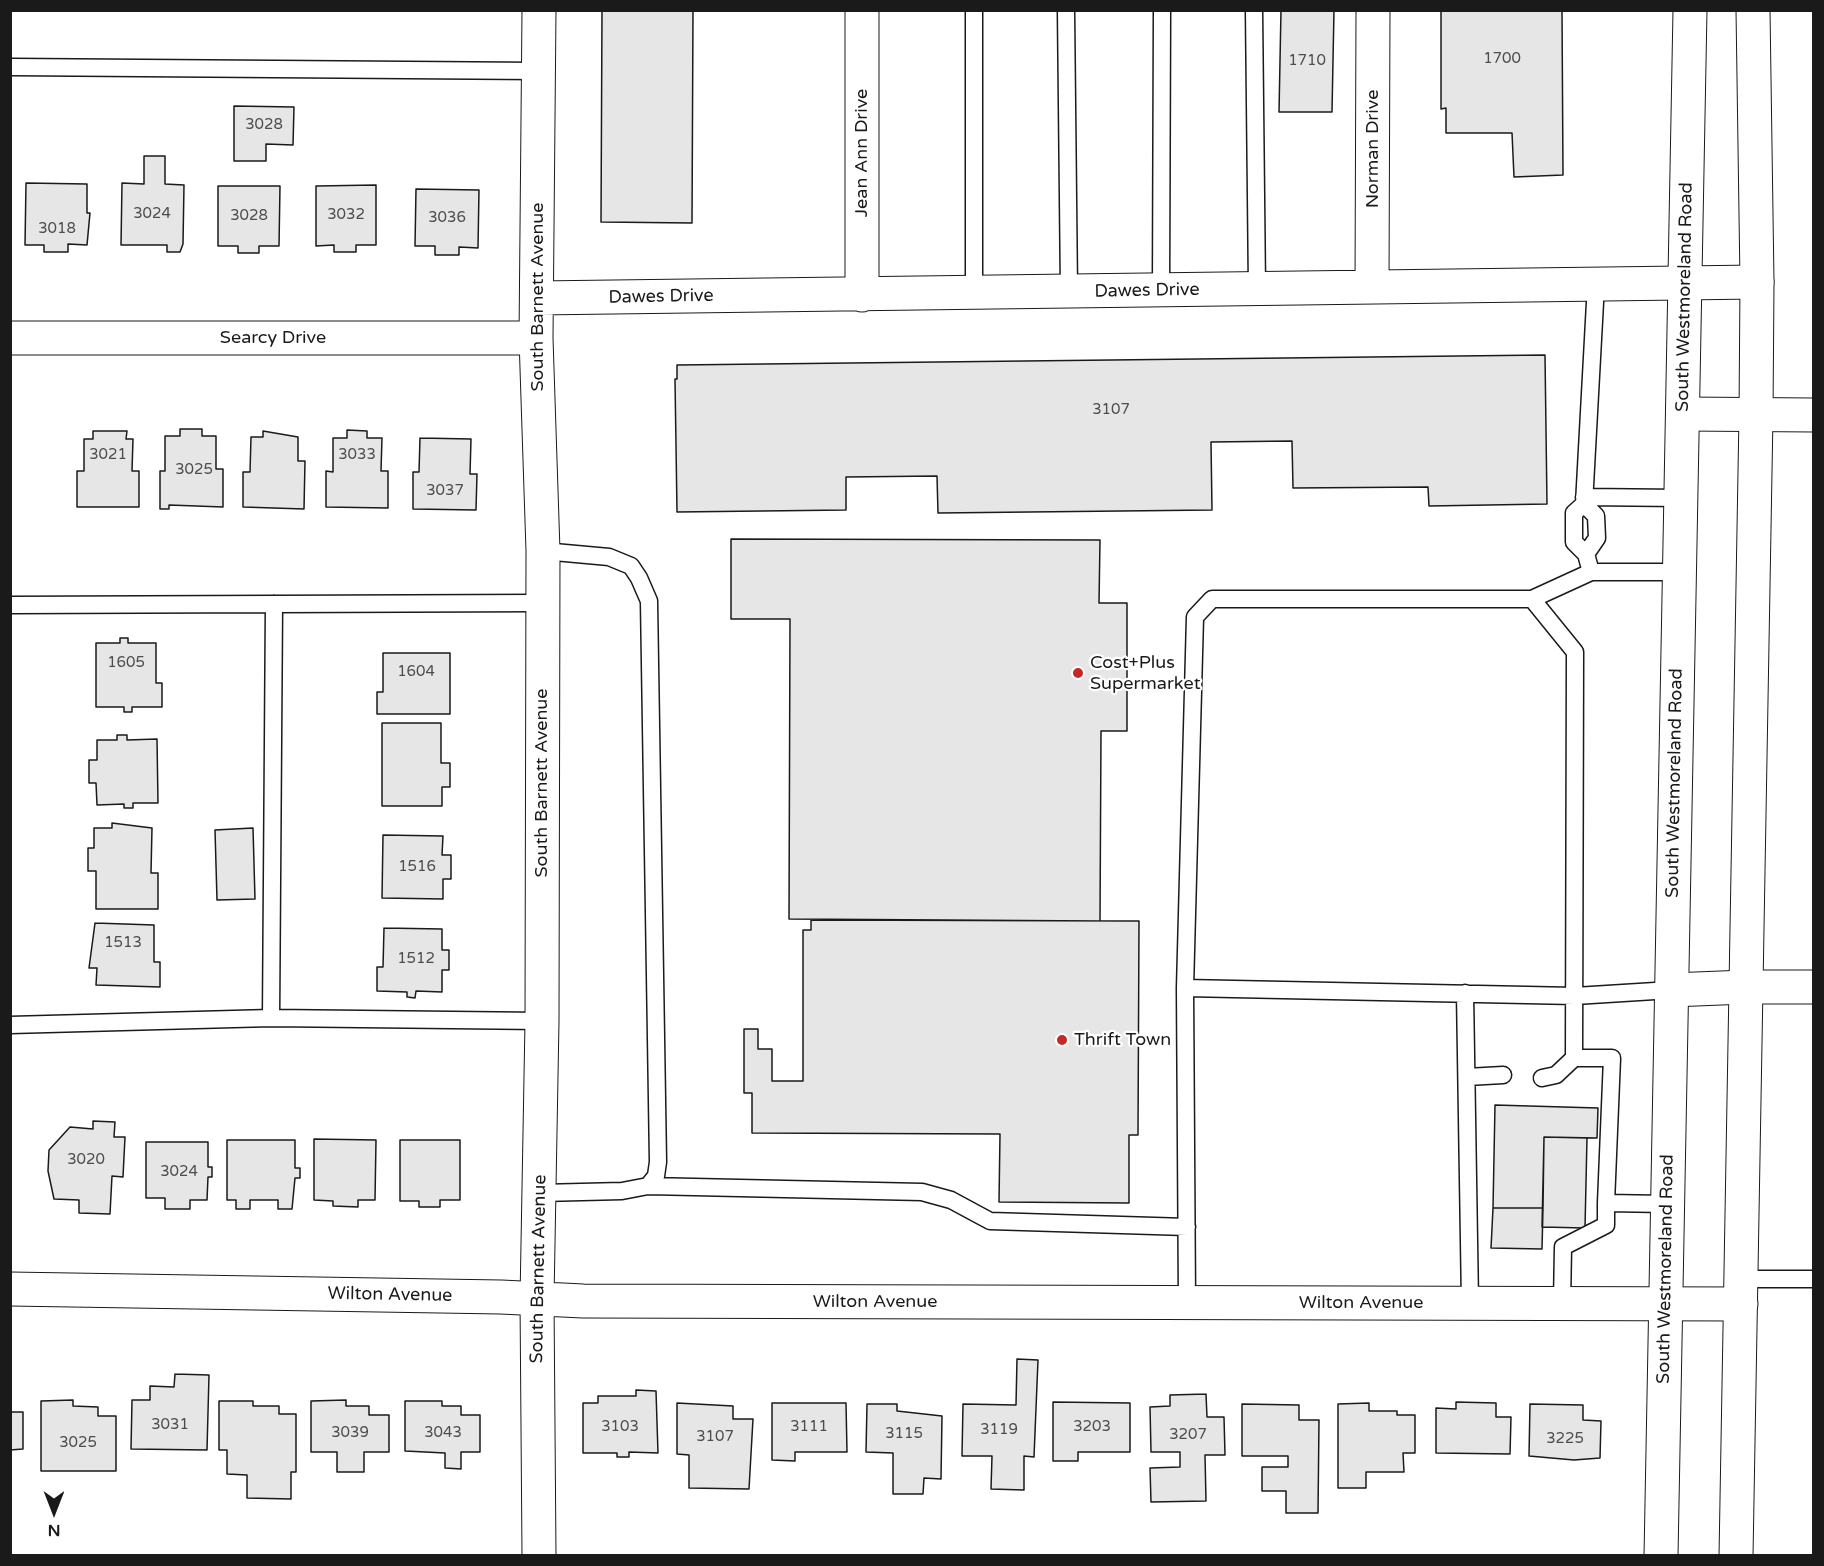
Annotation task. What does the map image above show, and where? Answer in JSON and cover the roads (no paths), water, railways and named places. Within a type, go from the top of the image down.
[{"type":"street","name":"South Barnett Avenue","points":[[539,10],[536,338],[543,551],[541,603],[541,1193],[537,1299],[539,1556]]},
{"type":"street","name":"Jean Ann Drive","points":[[862,10],[862,295]]},
{"type":"street","name":"Norman Drive","points":[[1372,287],[1373,10]]},
{"type":"street","name":"South Westmoreland Road","points":[[1661,1556],[1690,10]]},
{"type":"street","points":[[1736,1556],[1756,415],[1757,282],[1753,10]]},
{"type":"street","name":"Dawes Drive","points":[[537,298],[1757,282]]},
{"type":"street","name":"Searcy Drive","points":[[10,338],[536,338]]},
{"type":"street","points":[[1683,414],[1814,415]]},
{"type":"street","points":[[1671,990],[1814,987]]},
{"type":"street","name":"Wilton Avenue","points":[[10,1289],[595,1301],[1187,1303],[1665,1303],[1741,1291]]},
{"type":"lane","points":[[974,10],[974,293]]},
{"type":"lane","points":[[1066,10],[1069,292]]},
{"type":"lane","points":[[1161,290],[1162,10]]},
{"type":"lane","points":[[1254,10],[1257,289]]},
{"type":"lane","points":[[10,67],[538,71]]},
{"type":"lane","points":[[1591,572],[1586,554],[1597,538],[1596,516],[1584,500],[1596,284]]},
{"type":"lane","points":[[1584,500],[1680,498]]},
{"type":"lane","points":[[543,551],[609,557],[631,566],[649,601],[658,1162],[656,1176],[648,1186]]},
{"type":"lane","points":[[1187,1303],[1185,988],[1195,617],[1212,599],[1532,599],[1591,572],[1678,572]]},
{"type":"lane","points":[[1532,599],[1575,652],[1574,1058]]},
{"type":"lane","points":[[10,605],[541,603]]},
{"type":"lane","points":[[271,1018],[274,604]]},
{"type":"lane","points":[[1185,988],[1575,996],[1671,990]]},
{"type":"lane","points":[[1465,993],[1470,1303]]},
{"type":"lane","points":[[10,1025],[271,1018],[542,1021]]},
{"type":"lane","points":[[1542,1078],[1556,1075],[1574,1058],[1612,1058],[1606,1226],[1563,1247],[1562,1303]]},
{"type":"lane","points":[[1467,1077],[1503,1075]]},
{"type":"lane","points":[[541,1193],[622,1191],[648,1186],[922,1192],[951,1200],[990,1221],[1187,1227]]},
{"type":"lane","points":[[1606,1203],[1667,1204]]},
{"type":"lane","points":[[1741,1291],[1814,1279]]},
{"type":"place","name":"Cost+Plus Supermarket","points":[[1078,673]]},
{"type":"place","name":"Thrift Town","points":[[1062,1040]]}]
